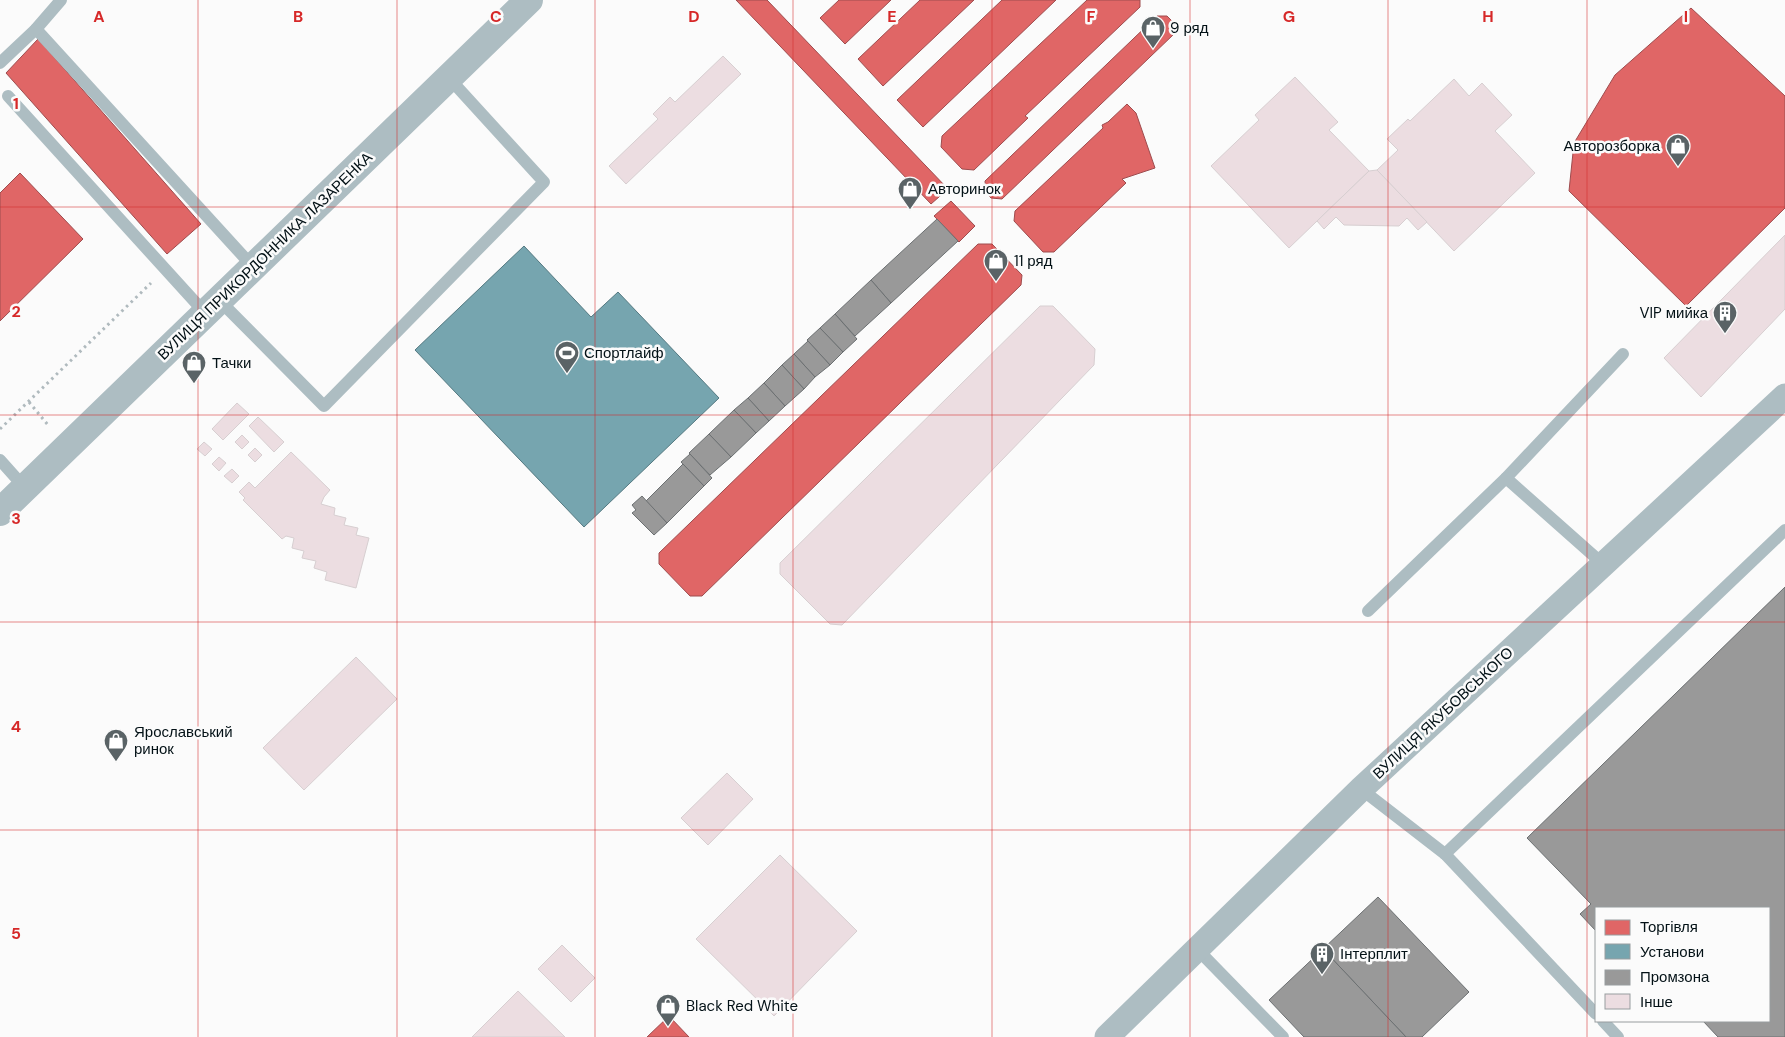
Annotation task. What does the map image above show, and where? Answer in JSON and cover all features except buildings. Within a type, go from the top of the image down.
[{"type":"street","name":"ВУЛИЦЯ ПРИКОРДОННИКА ЛАЗАРЕНКА","points":[[0,512],[529,0]]},
{"type":"street","name":"ВУЛИЦЯ ЯКУБОВСЬКОГО","points":[[1107,1037],[1361,789],[1785,396]]},
{"type":"lane","points":[[0,63],[36,29],[61,0]]},
{"type":"lane","points":[[36,29],[254,268]]},
{"type":"lane","points":[[8,96],[213,307],[324,406],[544,182],[449,78]]},
{"type":"lane","points":[[1368,610],[1506,478],[1623,354]]},
{"type":"lane","points":[[0,460],[25,488]]},
{"type":"lane","points":[[1506,478],[1603,564]]},
{"type":"lane","points":[[1445,854],[1785,530]]},
{"type":"lane","points":[[1361,789],[1445,854],[1595,1013]]},
{"type":"lane","points":[[1197,949],[1282,1037]]},
{"type":"lane","points":[[1604,1022],[1618,1037]]},
{"type":"path","points":[[0,428],[157,277]]},
{"type":"place","name":"9 ряд","points":[[1153,49]]},
{"type":"place","name":"Авторозборка","points":[[1678,167]]},
{"type":"place","name":"Авторинок","points":[[910,210]]},
{"type":"place","name":"11 ряд","points":[[996,282]]},
{"type":"place","name":"VIP мийка","points":[[1725,334]]},
{"type":"place","name":"Спортлайф","points":[[567,374]]},
{"type":"place","name":"Тачки","points":[[194,384]]},
{"type":"place","name":"Ярославський ринок","points":[[116,762]]},
{"type":"place","name":"Інтерплит","points":[[1322,975]]},
{"type":"place","name":"Black Red White","points":[[668,1027]]}]
